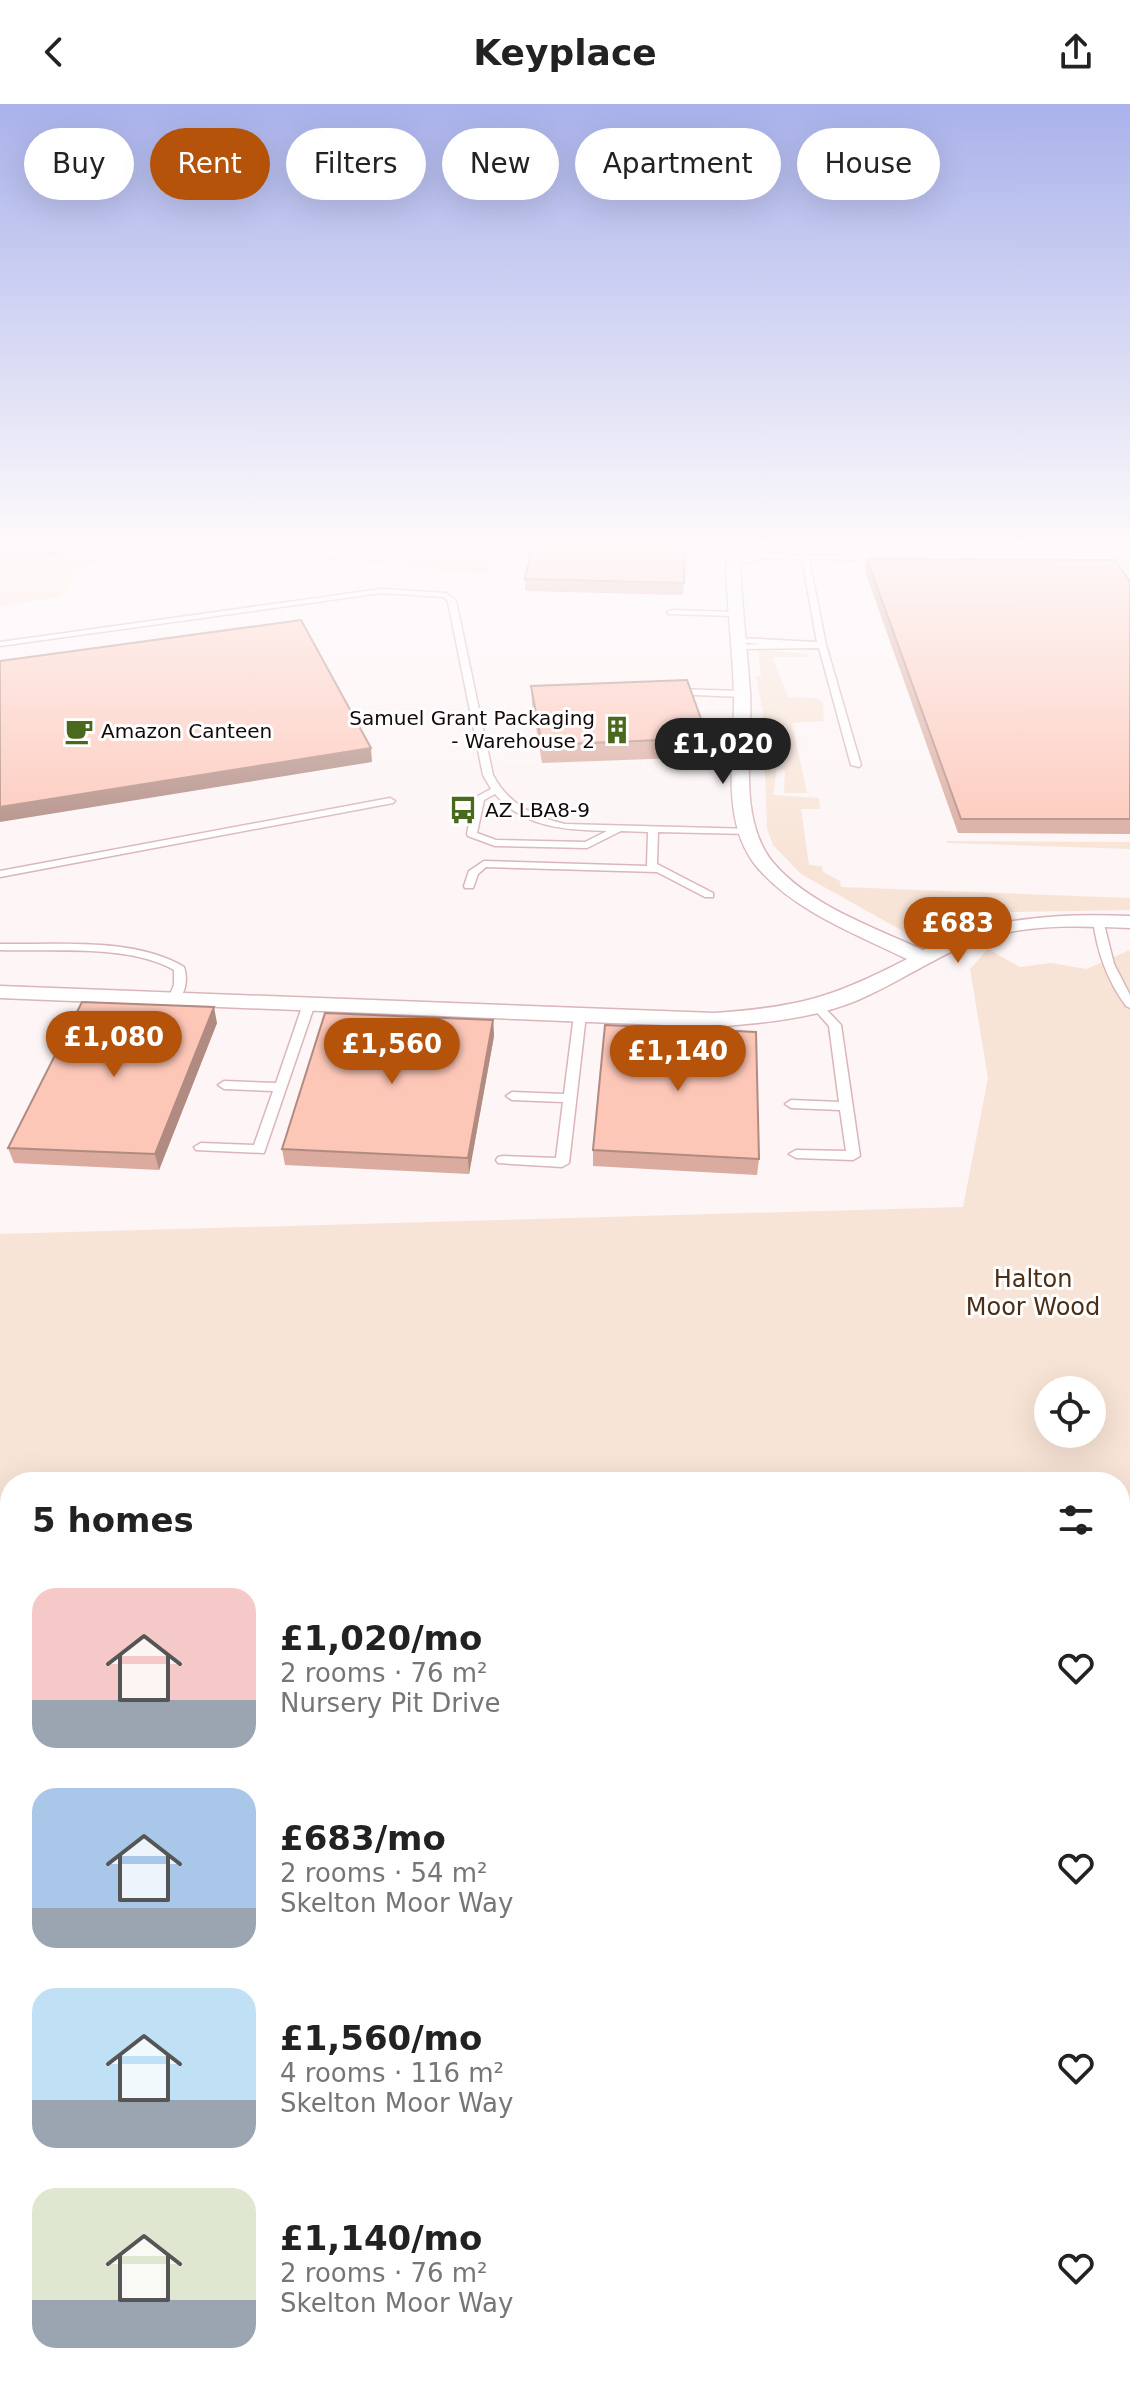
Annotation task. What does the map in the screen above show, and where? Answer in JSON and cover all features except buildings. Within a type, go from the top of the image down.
[{"type":"street","points":[[738,648],[743,802],[749,831],[763,862],[779,878],[826,909],[924,959]]},
{"type":"street","points":[[0,992],[714,1020],[818,1007],[886,980],[950,944],[1004,927],[1049,921],[1130,922]]},
{"type":"lane","points":[[462,648],[488,775],[495,791],[537,822],[565,827],[749,831]]},
{"type":"lane","points":[[823,648],[856,765]]},
{"type":"lane","points":[[667,691],[742,694]]},
{"type":"lane","points":[[495,791],[479,798],[472,834],[495,843],[587,845],[619,828]]},
{"type":"lane","points":[[0,874],[390,801]]},
{"type":"lane","points":[[653,829],[652,865],[655,869]]},
{"type":"lane","points":[[469,886],[473,873],[484,864],[655,869],[709,895]]},
{"type":"lane","points":[[1098,920],[1105,959],[1117,986],[1130,1004]]},
{"type":"lane","points":[[0,947],[135,953],[169,959],[180,969],[180,985],[174,999]]},
{"type":"lane","points":[[201,1147],[259,1150],[309,1004]]},
{"type":"lane","points":[[796,1154],[853,1156],[835,1025],[818,1007]]},
{"type":"lane","points":[[503,1160],[562,1163],[580,1015]]},
{"type":"lane","points":[[224,1085],[280,1087]]},
{"type":"lane","points":[[512,1096],[570,1098]]},
{"type":"lane","points":[[791,1104],[846,1106]]},
{"type":"green space","points":[[758,650],[807,654],[810,657],[772,657],[788,697],[814,698],[823,702],[824,721],[792,723],[807,793],[784,793],[785,770],[777,769],[773,795],[819,798],[820,809],[801,809],[809,865],[822,866],[823,872],[840,881],[841,887],[1130,898],[1130,910],[1011,912],[973,919],[932,933],[908,934],[801,874],[773,845],[767,829],[763,713],[756,676],[761,676]]},
{"type":"green space","points":[[1130,842],[1130,849],[947,843]]},
{"type":"green space","name":"Halton Moor Wood","points":[[988,949],[1020,967],[1051,963],[1086,969],[1130,950],[1130,1472],[0,1472],[0,1234],[963,1207],[988,1078],[970,969]]},
{"type":"place","name":"Samuel Grant Packaging - Warehouse 2","points":[[617,730]]},
{"type":"place","name":"Amazon Canteen","points":[[79,731]]},
{"type":"place","name":"AZ LBA8-9","points":[[463,810]]}]
